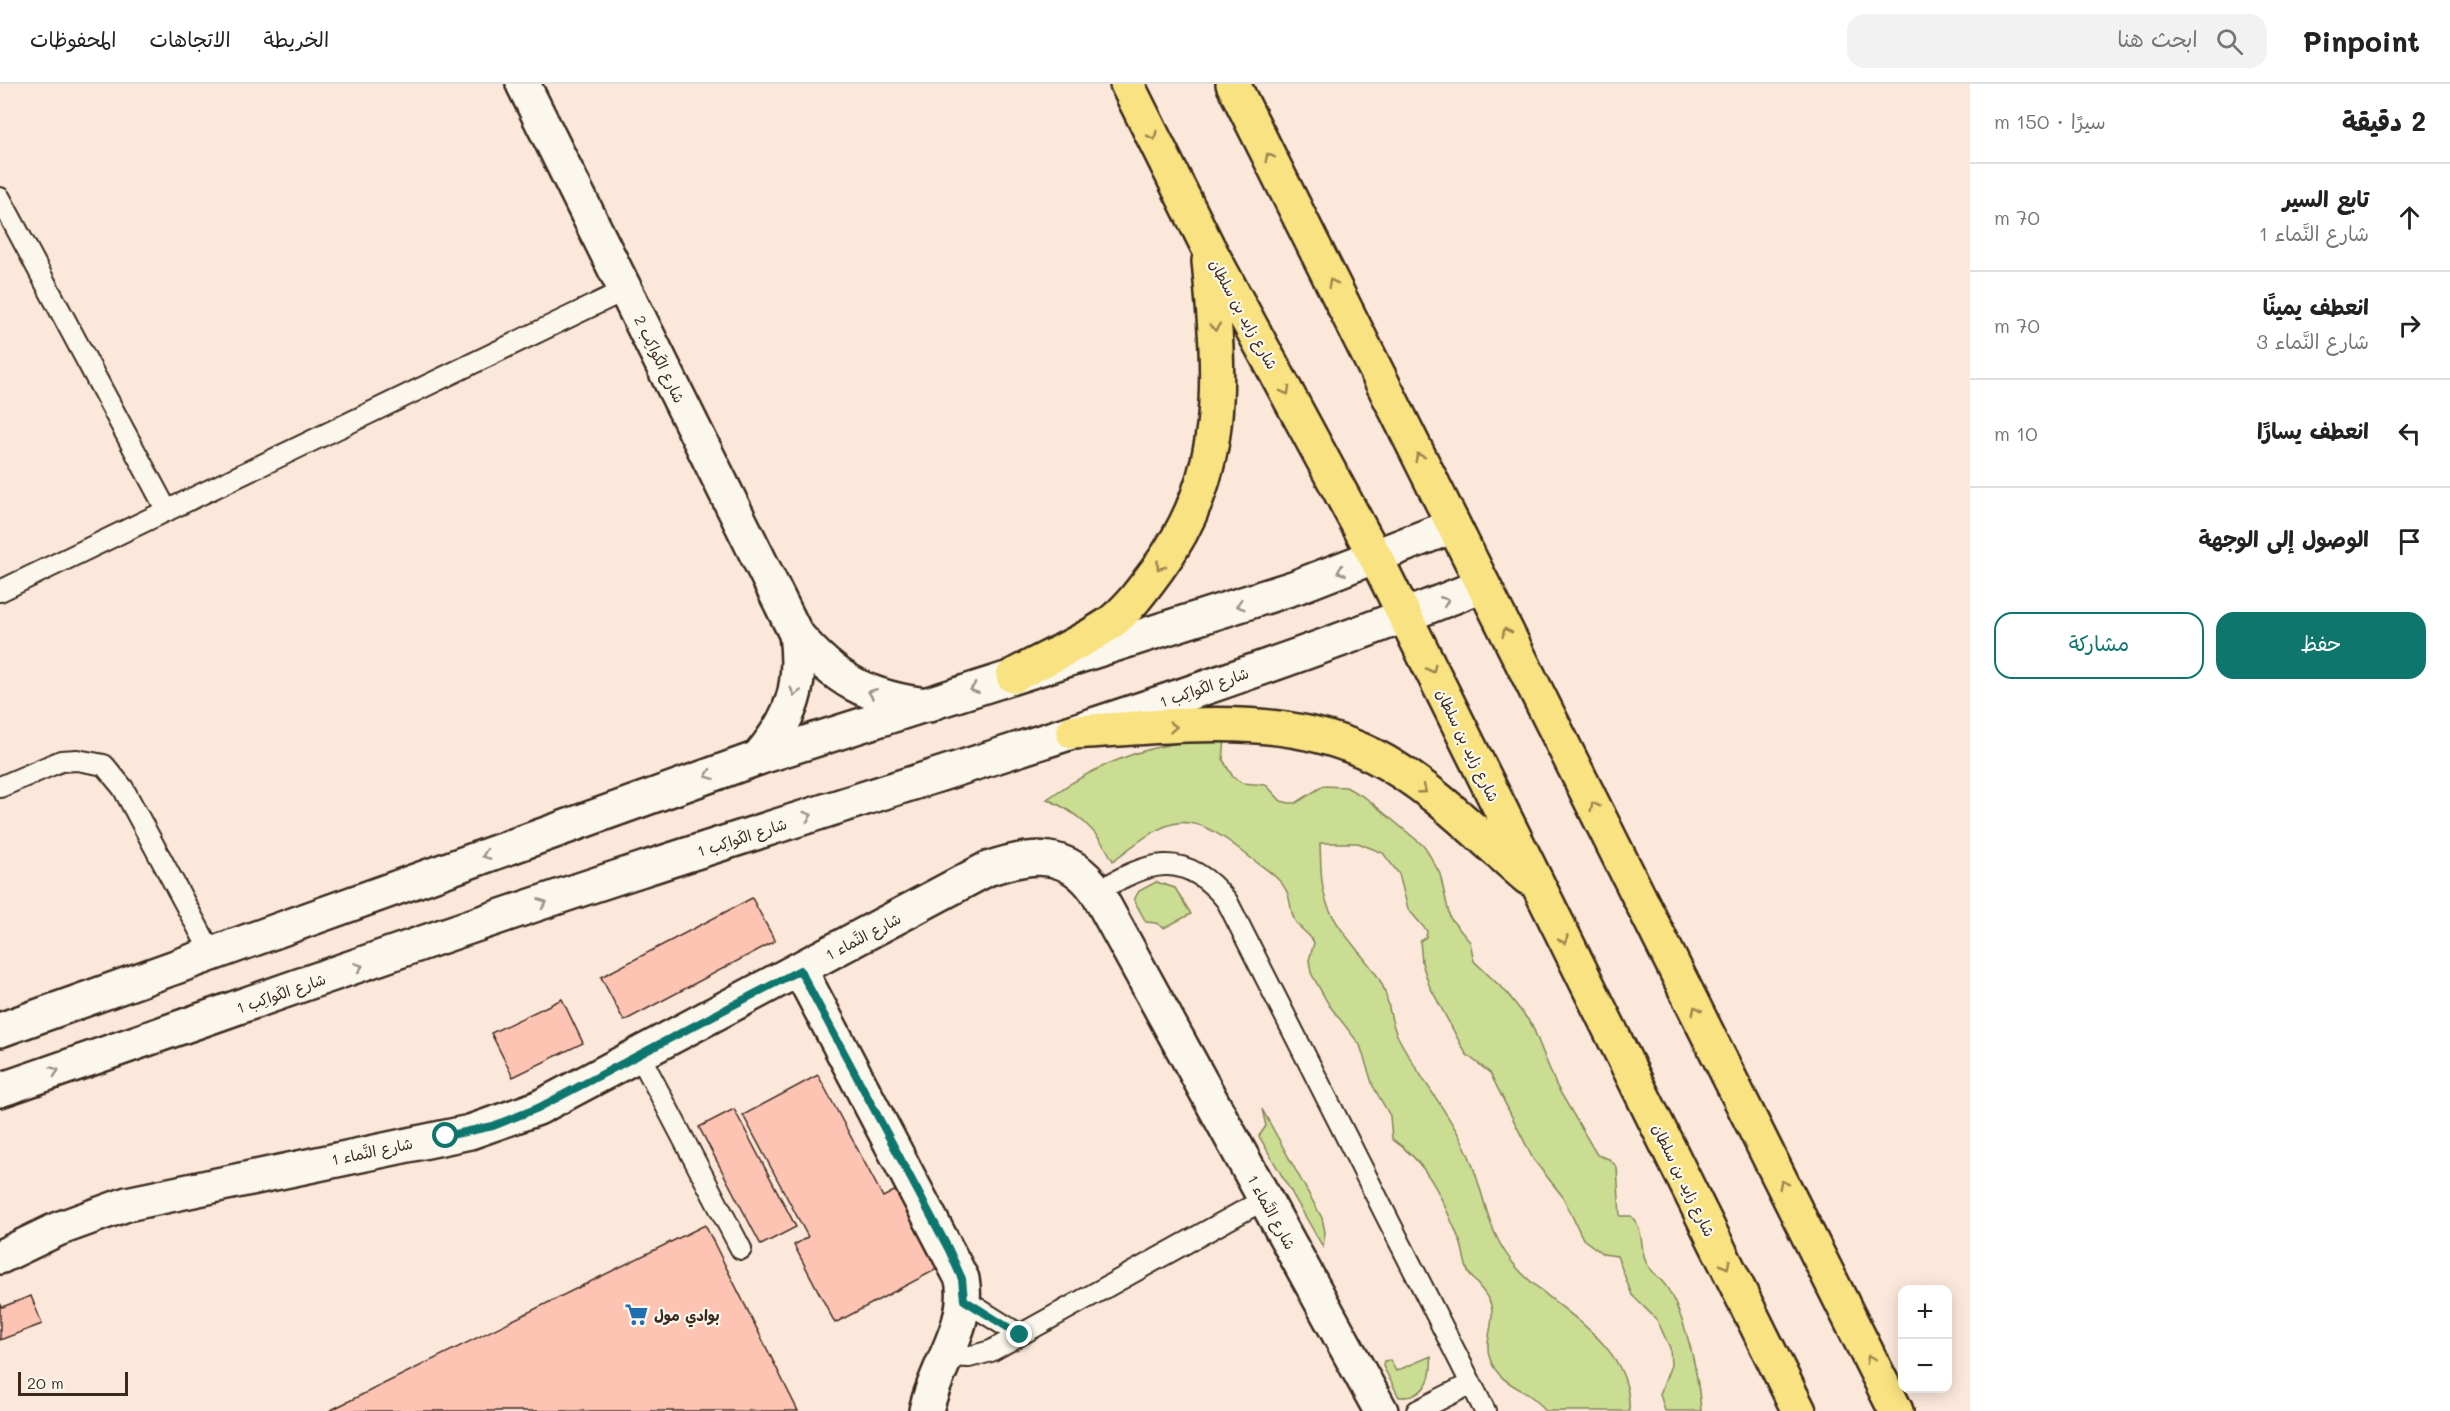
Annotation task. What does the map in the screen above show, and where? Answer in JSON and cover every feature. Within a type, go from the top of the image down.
[{"type":"highway","name":"شارع زايد بن سلطان","points":[[1127,84],[1208,248],[1406,616],[1799,1411]]},
{"type":"highway","points":[[1233,84],[1896,1411]]},
{"type":"highway","points":[[1013,676],[1109,623],[1139,594],[1164,560],[1191,516],[1213,441],[1216,414],[1218,360],[1208,248]]},
{"type":"highway","points":[[1073,732],[1244,724],[1292,728],[1334,739],[1375,757],[1411,780],[1538,887]]},
{"type":"street","name":"شارع الكَواكِب 2","points":[[523,84],[796,634],[840,678],[868,693],[898,702],[929,705]]},
{"type":"street","points":[[0,1030],[758,758],[1296,588],[1453,526]]},
{"type":"street","name":"شارع الكَواكِب 1","points":[[0,1090],[637,871],[1073,732],[1406,616],[1483,585]]},
{"type":"street","name":"شارع الكَواكِب 2","points":[[758,758],[775,737],[789,714],[798,679],[796,634]]},
{"type":"street","name":"شارع النَّماء 1","points":[[0,1257],[58,1229],[127,1204],[493,1126],[538,1108],[640,1056],[987,869],[1021,858],[1048,859],[1073,867],[1087,878],[1096,892],[1381,1411]]},
{"type":"street","points":[[800,970],[949,1250],[962,1279],[964,1300],[926,1411]]},
{"type":"street","points":[[1782,1377],[1783,1411]]},
{"type":"lane","points":[[0,198],[167,510]]},
{"type":"lane","points":[[0,591],[625,290]]},
{"type":"lane","points":[[0,787],[61,761],[77,760],[104,765],[123,788],[212,954]]},
{"type":"lane","points":[[1096,892],[1133,870],[1152,866],[1171,866],[1204,878],[1227,901],[1485,1411]]},
{"type":"lane","points":[[640,1056],[741,1249]]},
{"type":"lane","points":[[945,1356],[980,1355],[1265,1199]]},
{"type":"lane","points":[[964,1300],[1020,1335]]},
{"type":"lane","points":[[1417,1411],[1470,1384]]},
{"type":"green space","points":[[1225,739],[1223,760],[1233,777],[1242,783],[1266,785],[1281,801],[1289,803],[1296,803],[1323,786],[1346,787],[1366,798],[1425,847],[1440,874],[1450,918],[1470,942],[1474,961],[1507,993],[1532,1025],[1556,1085],[1597,1155],[1609,1159],[1617,1167],[1620,1216],[1631,1216],[1635,1221],[1640,1232],[1646,1262],[1667,1287],[1682,1319],[1691,1350],[1701,1411],[1665,1411],[1660,1394],[1671,1365],[1670,1348],[1657,1320],[1632,1295],[1617,1256],[1603,1254],[1583,1239],[1563,1197],[1533,1159],[1490,1073],[1466,1054],[1429,985],[1422,963],[1420,941],[1426,937],[1427,931],[1408,909],[1399,874],[1383,853],[1358,843],[1320,843],[1322,883],[1328,906],[1338,925],[1382,984],[1398,1037],[1466,1149],[1498,1241],[1518,1269],[1534,1285],[1590,1330],[1606,1347],[1619,1366],[1627,1387],[1629,1411],[1545,1411],[1532,1397],[1508,1382],[1495,1369],[1488,1352],[1492,1318],[1489,1300],[1468,1271],[1461,1244],[1426,1172],[1405,1149],[1392,1139],[1390,1116],[1373,1086],[1360,1045],[1329,1005],[1311,973],[1309,960],[1314,943],[1296,922],[1287,892],[1280,881],[1226,839],[1193,824],[1179,823],[1165,826],[1113,861],[1101,841],[1086,824],[1068,810],[1047,799],[1089,773],[1132,755],[1177,743]]},
{"type":"green space","points":[[1156,882],[1175,888],[1191,914],[1164,928],[1156,923],[1146,922],[1134,900],[1139,891]]},
{"type":"green space","points":[[1262,1109],[1322,1218],[1325,1232],[1323,1247],[1259,1136],[1266,1126]]},
{"type":"green space","points":[[1431,1356],[1429,1379],[1426,1386],[1415,1394],[1399,1397],[1383,1366],[1384,1361],[1390,1360],[1396,1371]]},
{"type":"building","points":[[752,898],[775,941],[624,1021],[601,977]]},
{"type":"building","points":[[562,999],[583,1043],[513,1077],[491,1033]]},
{"type":"building","points":[[818,1075],[883,1197],[898,1189],[939,1268],[835,1323],[794,1245],[808,1237],[743,1115]]},
{"type":"building","points":[[734,1109],[796,1227],[761,1245],[699,1127]]},
{"type":"building","name":"بوادي مول","points":[[705,1225],[798,1411],[329,1411],[339,1406]]},
{"type":"building","points":[[31,1296],[42,1324],[0,1340],[0,1303],[2,1307]]},
{"type":"place","name":"بوادي مول","points":[[636,1315]]},
{"type":"route","points":[[446,1136],[493,1126],[538,1108],[800,970],[949,1250],[962,1279],[964,1300],[1020,1335]]}]
